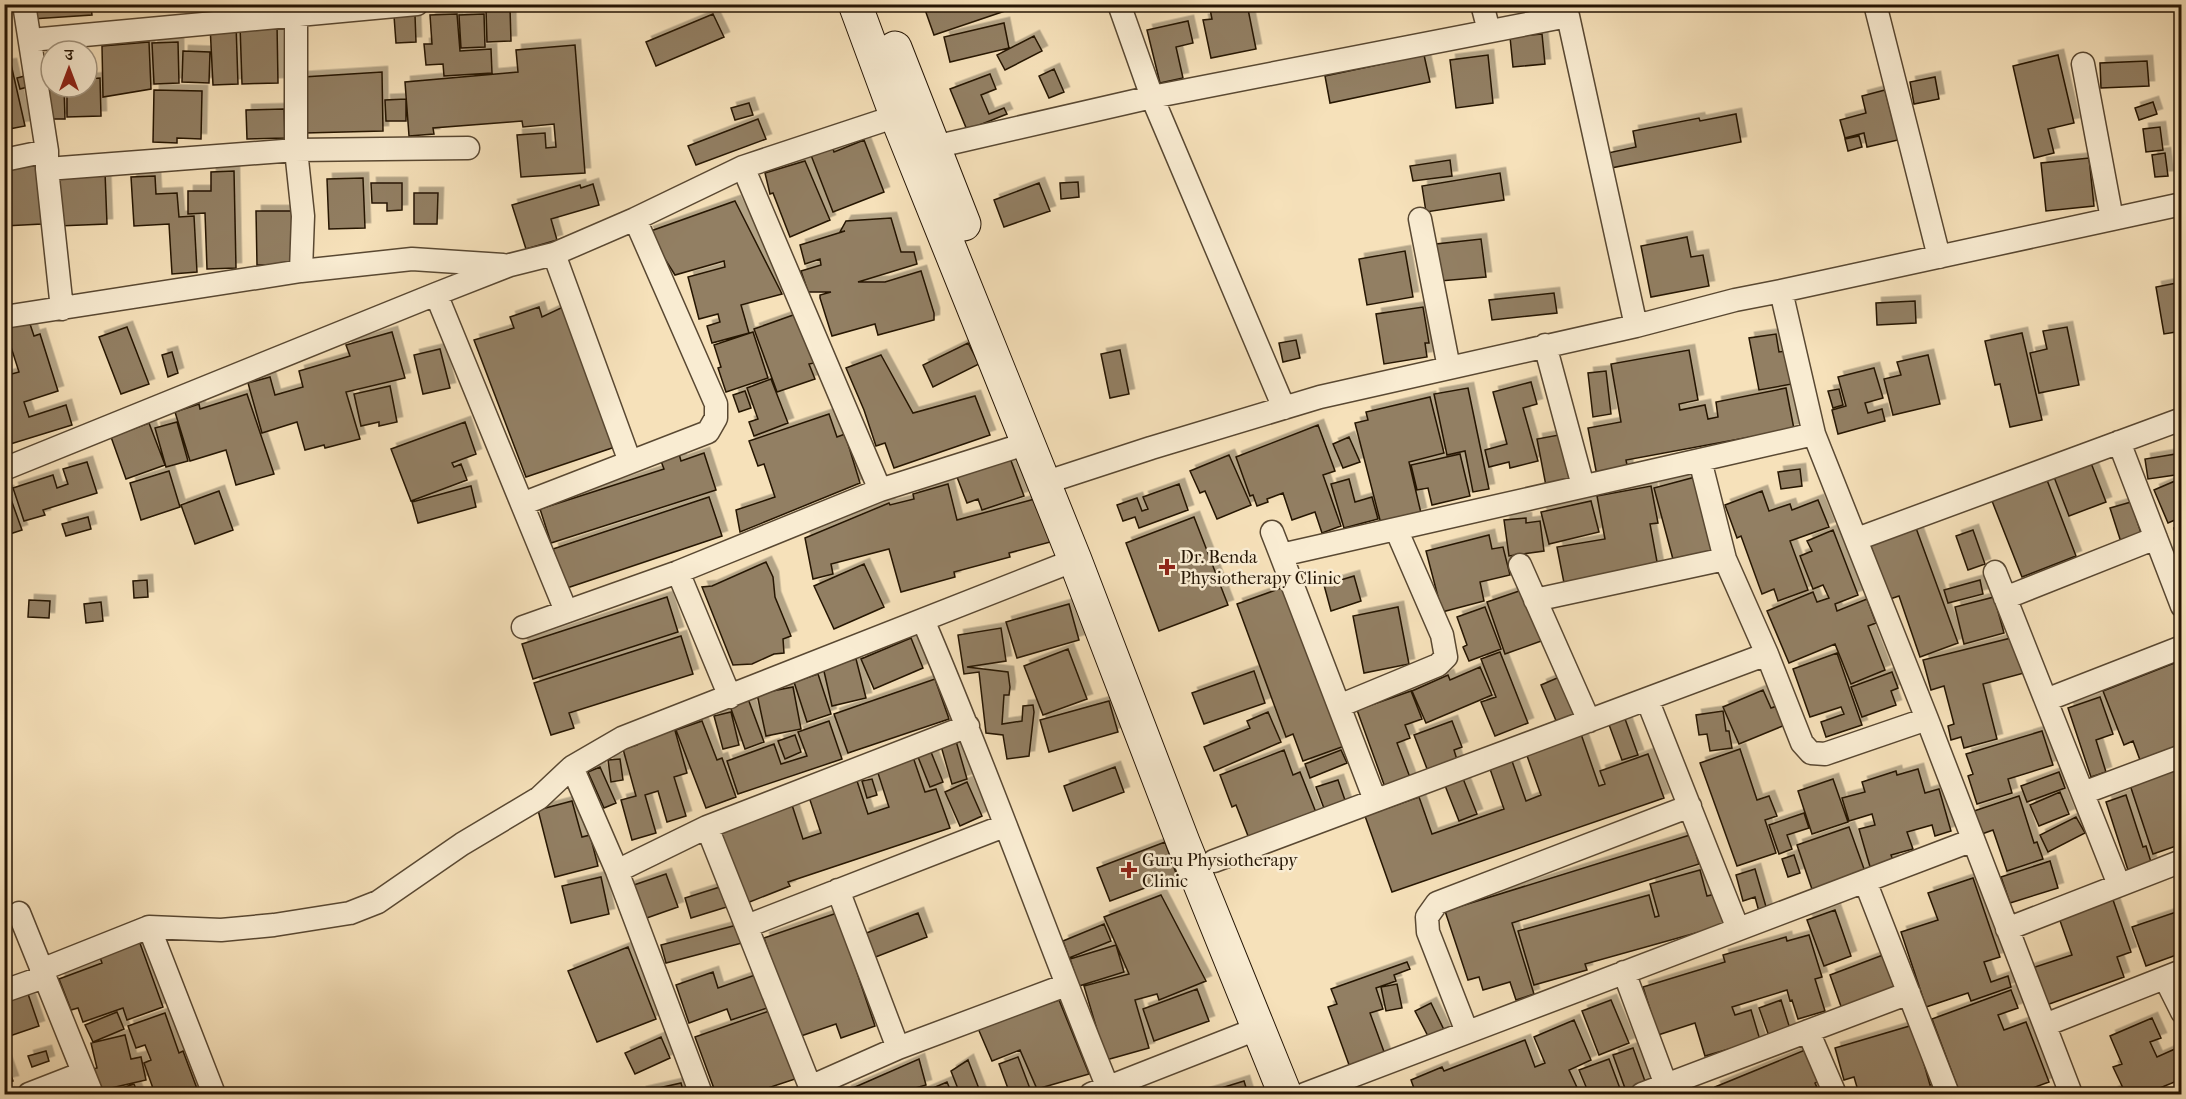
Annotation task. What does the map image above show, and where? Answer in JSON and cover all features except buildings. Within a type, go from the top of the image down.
[{"type":"street","points":[[24,4],[47,160],[62,309]]},
{"type":"street","points":[[31,40],[297,9],[417,4]]},
{"type":"street","points":[[855,4],[907,113],[1028,443],[1053,479],[1075,560],[1183,842],[1284,1095]]},
{"type":"street","points":[[879,4],[907,113],[934,147],[1053,479],[1214,861],[1305,1094],[1973,840]]},
{"type":"street","points":[[1119,4],[1152,97],[1284,408]]},
{"type":"street","points":[[1482,4],[1489,31]]},
{"type":"street","points":[[1875,4],[1939,257]]},
{"type":"street","points":[[297,9],[296,150],[303,216],[302,271]]},
{"type":"street","points":[[934,147],[1152,97],[1489,31],[1567,10],[1636,326]]},
{"type":"street","points":[[2083,64],[2112,219]]},
{"type":"street","points":[[4,469],[510,265],[554,254],[743,167],[907,113]]},
{"type":"street","points":[[4,160],[296,150],[468,148]]},
{"type":"street","points":[[743,167],[880,490]]},
{"type":"street","points":[[1053,479],[1320,397],[1636,326],[1735,300],[2181,204]]},
{"type":"street","points":[[522,504],[708,432],[716,418],[716,404],[634,219]]},
{"type":"street","points":[[1420,219],[1449,368]]},
{"type":"street","points":[[554,254],[630,462]]},
{"type":"street","points":[[4,317],[302,271],[412,259],[510,265]]},
{"type":"street","points":[[1781,291],[1814,434],[1927,719],[2071,1095]]},
{"type":"street","points":[[436,294],[566,611]]},
{"type":"street","points":[[1545,345],[1583,486]]},
{"type":"street","points":[[1857,539],[2181,419]]},
{"type":"street","points":[[1281,555],[1814,434]]},
{"type":"street","points":[[2119,442],[2181,606]]},
{"type":"street","points":[[523,627],[678,572],[880,490],[1028,443]]},
{"type":"street","points":[[1700,460],[1725,559],[1767,654],[1802,743],[1811,753],[1825,754],[1927,719]]},
{"type":"street","points":[[1339,706],[1438,665],[1446,657],[1442,634],[1396,529]]},
{"type":"street","points":[[1272,532],[1375,800]]},
{"type":"street","points":[[2005,598],[2156,538]]},
{"type":"street","points":[[1535,600],[1725,559]]},
{"type":"street","points":[[4,991],[149,927],[221,930],[274,925],[350,913],[378,902],[462,844],[540,798],[572,767],[622,738],[1075,560]]},
{"type":"street","points":[[1520,565],[1589,721]]},
{"type":"street","points":[[678,572],[729,697]]},
{"type":"street","points":[[1995,572],[2119,885]]},
{"type":"street","points":[[923,620],[968,726],[1066,985],[1100,1091],[1258,1028]]},
{"type":"street","points":[[2046,700],[2181,647]]},
{"type":"street","points":[[1214,861],[1767,654]]},
{"type":"street","points":[[1647,699],[1738,929]]},
{"type":"street","points":[[617,871],[707,827],[968,726]]},
{"type":"street","points":[[2083,793],[2181,756]]},
{"type":"street","points":[[572,767],[617,871],[701,1095]]},
{"type":"street","points":[[1467,1032],[1428,932],[1427,917],[1437,903],[1690,806]]},
{"type":"street","points":[[747,926],[1004,826]]},
{"type":"street","points":[[707,827],[812,1091],[898,1048],[1066,985]]},
{"type":"street","points":[[2007,929],[2181,861]]},
{"type":"street","points":[[1865,881],[1948,1095]]},
{"type":"street","points":[[838,890],[898,1048]]},
{"type":"street","points":[[19,914],[92,1095]]},
{"type":"street","points":[[149,927],[214,1095]]},
{"type":"street","points":[[1624,972],[1666,1085]]},
{"type":"street","points":[[2044,1025],[2173,975],[2181,1012]]},
{"type":"street","points":[[1642,1095],[1908,993]]},
{"type":"street","points":[[1808,1031],[1835,1095]]},
{"type":"street","points":[[29,1095],[83,1073]]},
{"type":"place","name":"Dr. Benda Physiotherapy Clinic","points":[[1167,567]]},
{"type":"place","name":"Guru Physiotherapy Clinic","points":[[1129,870]]}]
